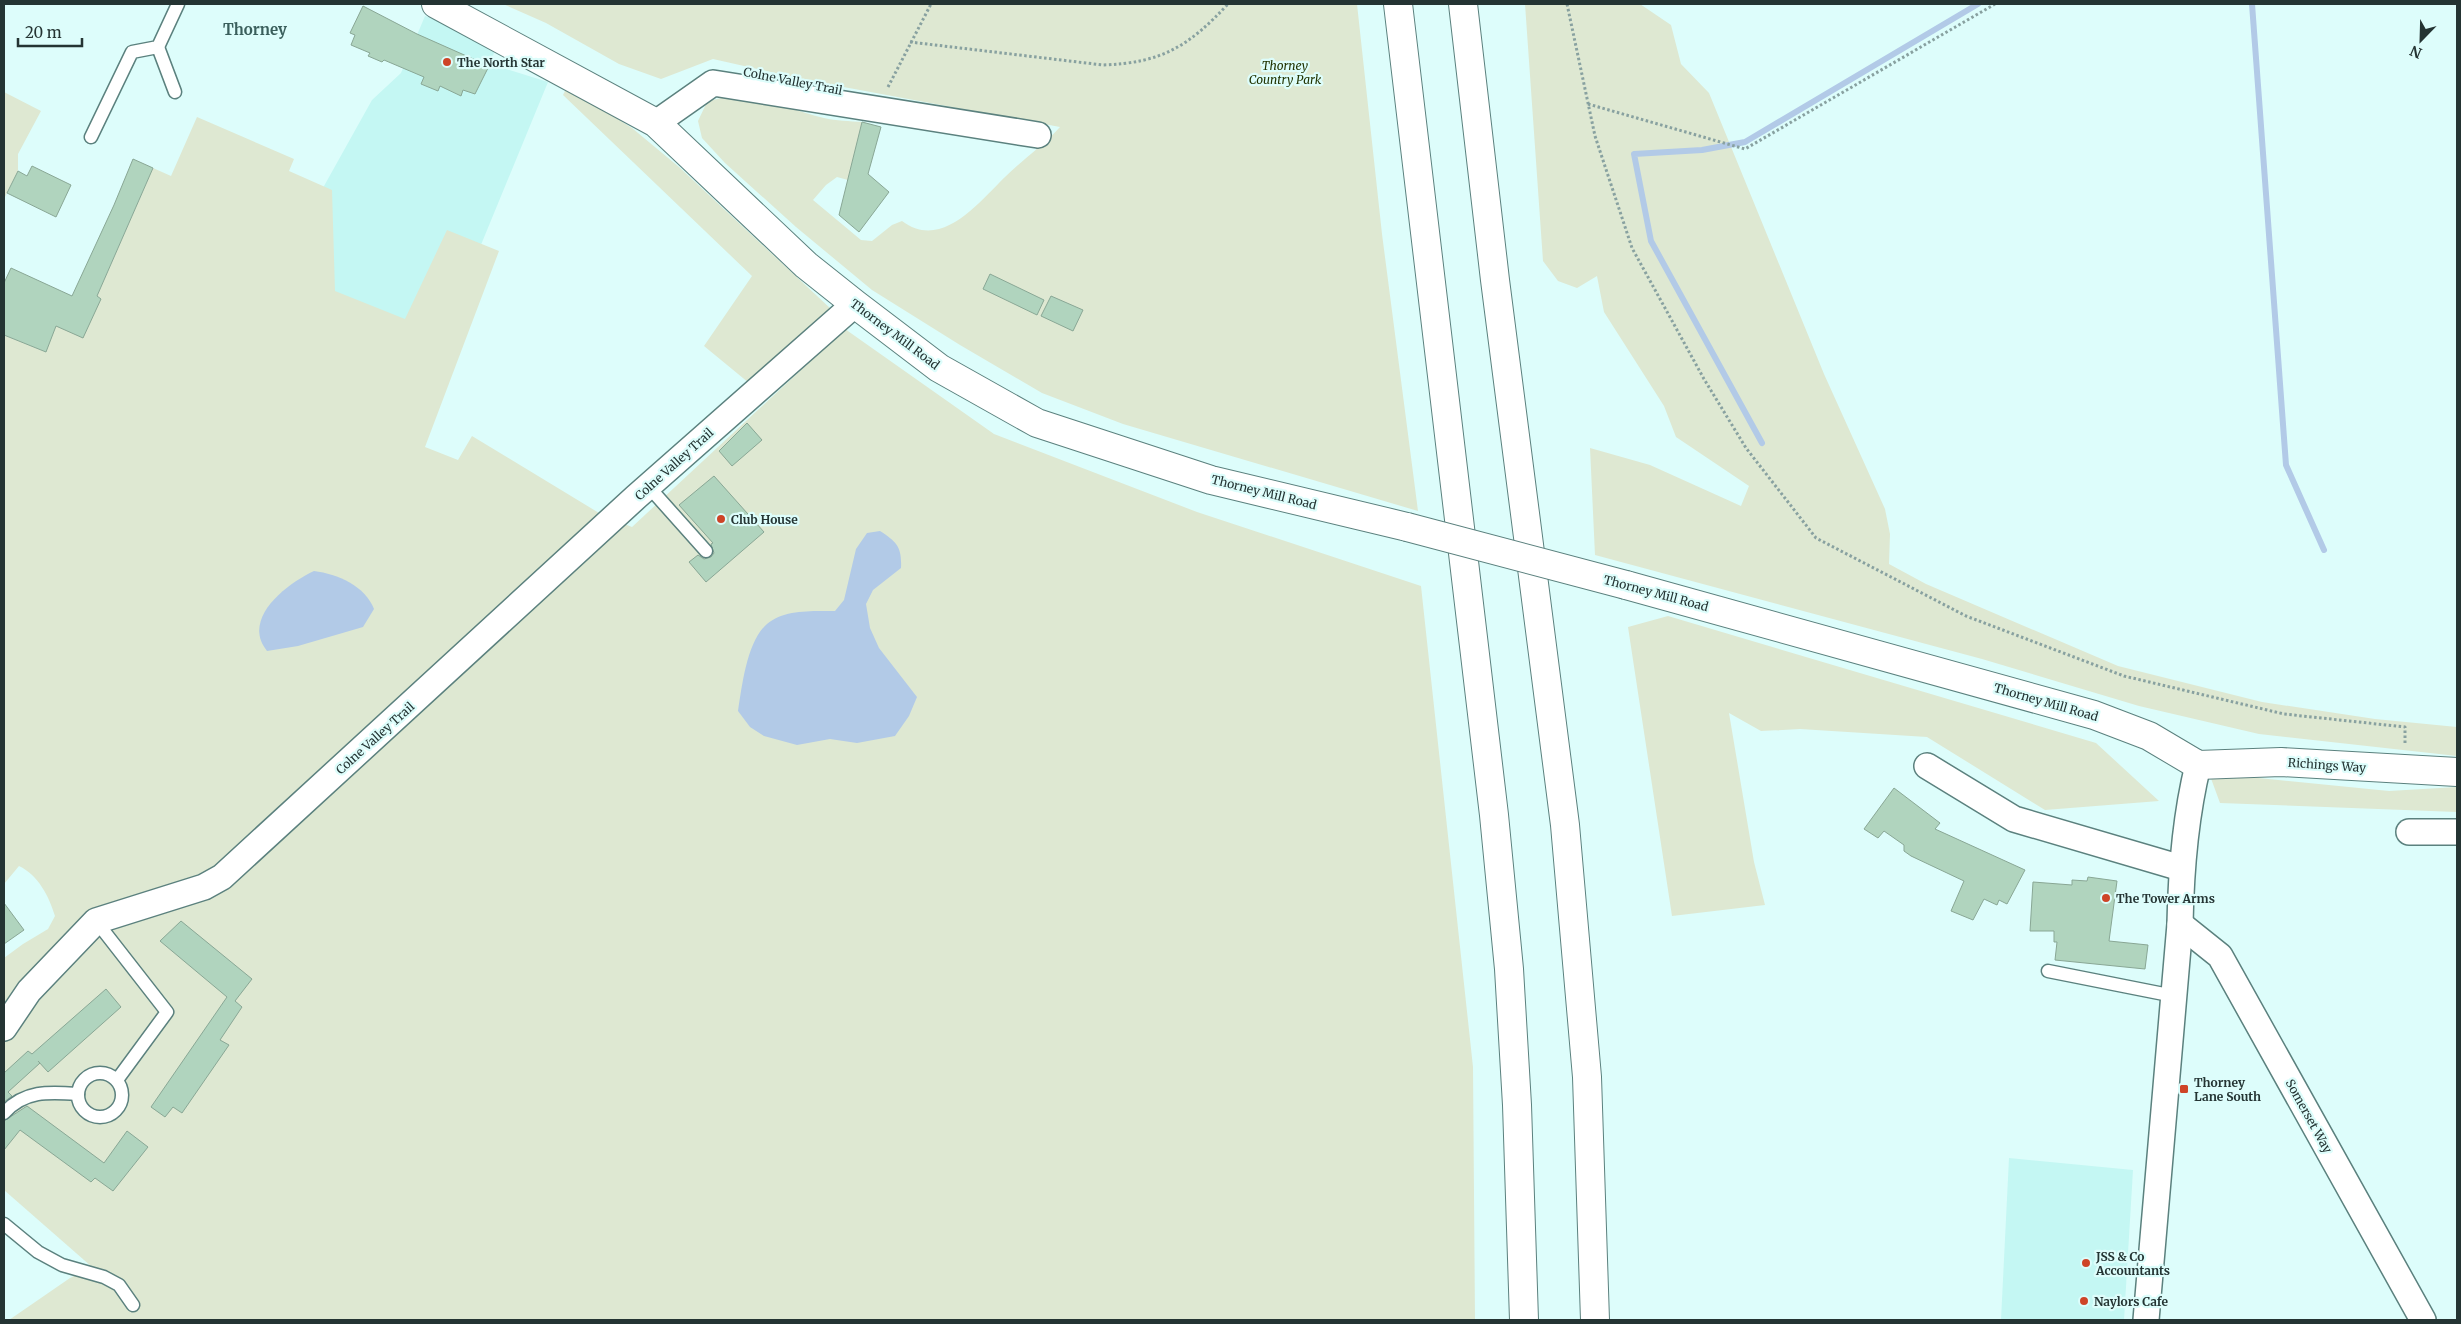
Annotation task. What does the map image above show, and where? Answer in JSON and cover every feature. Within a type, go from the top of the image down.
[{"type":"main road","name":"Thorney Mill Road","points":[[436,4],[656,123],[852,308],[939,368],[1037,423],[1212,480],[1407,527],[1626,585],[2094,715],[2150,736],[2198,765]]},
{"type":"main road","points":[[1398,4],[1495,824],[1508,970],[1517,1105],[1524,1320]]},
{"type":"main road","points":[[1463,4],[1496,289],[1566,835],[1587,1077],[1595,1320]]},
{"type":"main road","name":"Richings Way","points":[[2198,765],[2281,762],[2457,772]]},
{"type":"street","points":[[656,123],[713,83],[1038,135]]},
{"type":"street","name":"Colne Valley Trail","points":[[4,1028],[29,991],[96,921],[204,887],[222,877],[648,486],[852,308]]},
{"type":"street","points":[[2146,1320],[2180,924],[2181,868],[2188,805],[2198,765]]},
{"type":"street","points":[[1926,766],[2014,819],[2181,868]]},
{"type":"street","points":[[2409,832],[2457,832]]},
{"type":"street","name":"Somerset Way","points":[[2180,924],[2220,956],[2423,1320]]},
{"type":"lane","points":[[175,92],[158,47],[178,4]]},
{"type":"lane","points":[[91,137],[132,52],[158,47]]},
{"type":"lane","points":[[648,486],[706,551]]},
{"type":"lane","points":[[96,921],[167,1012],[117,1080]]},
{"type":"lane","points":[[2048,971],[2174,996]]},
{"type":"lane","points":[[97,1073],[112,1076],[117,1080],[123,1094],[118,1109],[106,1117],[92,1116],[86,1112],[79,1101],[78,1094],[83,1080],[97,1073]]},
{"type":"lane","points":[[4,1113],[12,1104],[27,1096],[47,1092],[78,1094]]},
{"type":"lane","points":[[4,1224],[38,1252],[62,1265],[104,1277],[119,1285],[133,1305]]},
{"type":"path","points":[[886,90],[931,4]]},
{"type":"path","points":[[910,42],[1104,66],[1132,64],[1159,58],[1185,42],[1210,23],[1228,4]]},
{"type":"path","points":[[1566,4],[1595,136],[1632,248],[1704,379],[1746,448],[1816,538],[1966,616],[2124,676],[2284,714],[2404,727],[2405,770]]},
{"type":"path","points":[[1588,104],[1745,149],[1995,4]]},
{"type":"shaded area","points":[[425,16],[495,44],[490,64],[548,82],[406,427],[338,399],[319,195],[372,100],[401,73]]},
{"type":"shaded area","points":[[880,531],[891,538],[897,546],[901,555],[901,568],[873,590],[866,604],[870,628],[879,648],[917,697],[909,716],[895,736],[857,743],[830,739],[797,745],[764,736],[750,727],[738,711],[746,664],[760,632],[774,619],[790,613],[835,611],[844,600],[856,549],[867,533]]},
{"type":"shaded area","points":[[314,571],[350,582],[364,594],[374,609],[363,627],[298,646],[267,651],[260,639],[259,627],[263,615],[270,604],[291,584]]},
{"type":"shaded area","points":[[2009,1158],[2133,1170],[2124,1320],[2001,1320]]},
{"type":"green space","name":"Thorney Country Park","points":[[503,4],[1357,4],[1382,234],[1418,511],[1123,424],[1042,393],[872,290],[796,227],[725,163],[702,138],[698,121],[707,102],[740,96],[767,100],[829,119],[862,122],[848,180],[837,177],[826,185],[813,200],[861,240],[872,241],[892,225],[902,221],[917,229],[931,230],[945,227],[959,220],[1060,127],[811,81],[713,59],[661,79],[619,64],[546,23]]},
{"type":"green space","points":[[1525,4],[1640,4],[1671,25],[1681,64],[1709,93],[1824,374],[1885,509],[1890,534],[1889,564],[1926,584],[2118,666],[2262,702],[2375,719],[2457,727],[2457,756],[2259,734],[2139,706],[1982,659],[1595,555],[1590,448],[1650,465],[1741,506],[1749,486],[1676,437],[1664,406],[1604,312],[1597,276],[1577,288],[1558,281],[1543,261]]},
{"type":"green space","points":[[567,87],[632,128],[679,167],[831,309],[749,383],[704,346],[752,276],[563,95]]},
{"type":"green space","points":[[4,92],[41,111],[18,154],[18,171],[4,199]]},
{"type":"green space","points":[[197,117],[294,159],[289,171],[332,190],[335,291],[405,319],[447,230],[499,251],[425,447],[458,460],[472,436],[604,516],[632,527],[845,329],[994,434],[1197,512],[1421,586],[1473,1067],[1475,1320],[9,1320],[70,1278],[92,1267],[4,1190],[4,958],[48,929],[55,916],[50,901],[42,887],[26,870],[19,866],[4,884],[4,335],[46,352],[55,327],[101,299],[97,296],[153,168],[171,176]]},
{"type":"green space","points":[[1668,616],[2096,743],[2159,801],[2045,810],[1927,737],[1800,729],[1761,731],[1729,713],[1754,862],[1765,905],[1672,916],[1628,627]]},
{"type":"green space","points":[[2209,773],[2389,791],[2457,787],[2457,812],[2220,803]]},
{"type":"building","points":[[363,6],[417,34],[489,66],[475,94],[463,90],[461,96],[440,86],[438,91],[421,84],[424,77],[384,60],[382,62],[368,56],[370,53],[351,45],[355,35],[350,33]]},
{"type":"building","points":[[862,122],[881,127],[868,174],[889,192],[859,232],[839,215]]},
{"type":"building","points":[[133,159],[153,168],[97,296],[101,299],[83,338],[56,326],[46,352],[4,335],[4,283],[11,268],[72,296]]},
{"type":"building","points":[[32,166],[71,185],[56,217],[7,193],[18,171],[27,176]]},
{"type":"building","points":[[990,274],[1044,300],[1037,315],[983,289]]},
{"type":"building","points":[[1051,296],[1083,310],[1073,331],[1041,316]]},
{"type":"building","points":[[747,423],[762,440],[732,466],[719,451]]},
{"type":"building","name":"Club House","points":[[714,476],[764,532],[706,582],[689,562],[698,555],[704,559],[711,557],[714,553],[711,544],[713,543],[679,505]]},
{"type":"building","points":[[1894,788],[1940,823],[1935,829],[2025,870],[2007,904],[1999,900],[1997,905],[1984,899],[1973,920],[1951,911],[1964,881],[1911,856],[1904,851],[1904,845],[1884,831],[1878,838],[1864,829]]},
{"type":"building","points":[[2088,877],[2117,881],[2109,941],[2148,945],[2145,969],[2055,960],[2057,942],[2054,942],[2054,931],[2030,931],[2033,882],[2072,885],[2072,880],[2087,881]]},
{"type":"building","points":[[4,903],[24,930],[4,944]]},
{"type":"building","points":[[181,921],[252,979],[235,1001],[242,1007],[220,1040],[229,1045],[182,1113],[173,1107],[165,1117],[151,1107],[227,997],[160,941]]},
{"type":"building","points":[[106,989],[121,1007],[48,1072],[40,1063],[8,1092],[12,1096],[4,1102],[4,1073],[28,1051],[32,1054]]},
{"type":"building","points":[[27,1106],[104,1163],[127,1131],[148,1147],[113,1191],[95,1178],[91,1182],[20,1130],[4,1150],[4,1121]]},
{"type":"waterway","points":[[1762,443],[1651,241],[1634,154],[1702,150],[1745,142],[1978,4]]},
{"type":"waterway","points":[[2252,4],[2286,465],[2324,550]]},
{"type":"place","name":"The North Star","points":[[447,62]]},
{"type":"place","name":"Club House","points":[[721,519]]},
{"type":"place","name":"The Tower Arms","points":[[2106,898]]},
{"type":"place","name":"Thorney Lane South","points":[[2184,1089]]},
{"type":"place","name":"JSS & Co Accountants","points":[[2086,1263]]},
{"type":"place","name":"Naylors Cafe","points":[[2084,1301]]},
{"type":"district","name":"Thorney","points":[[255,29]]}]
